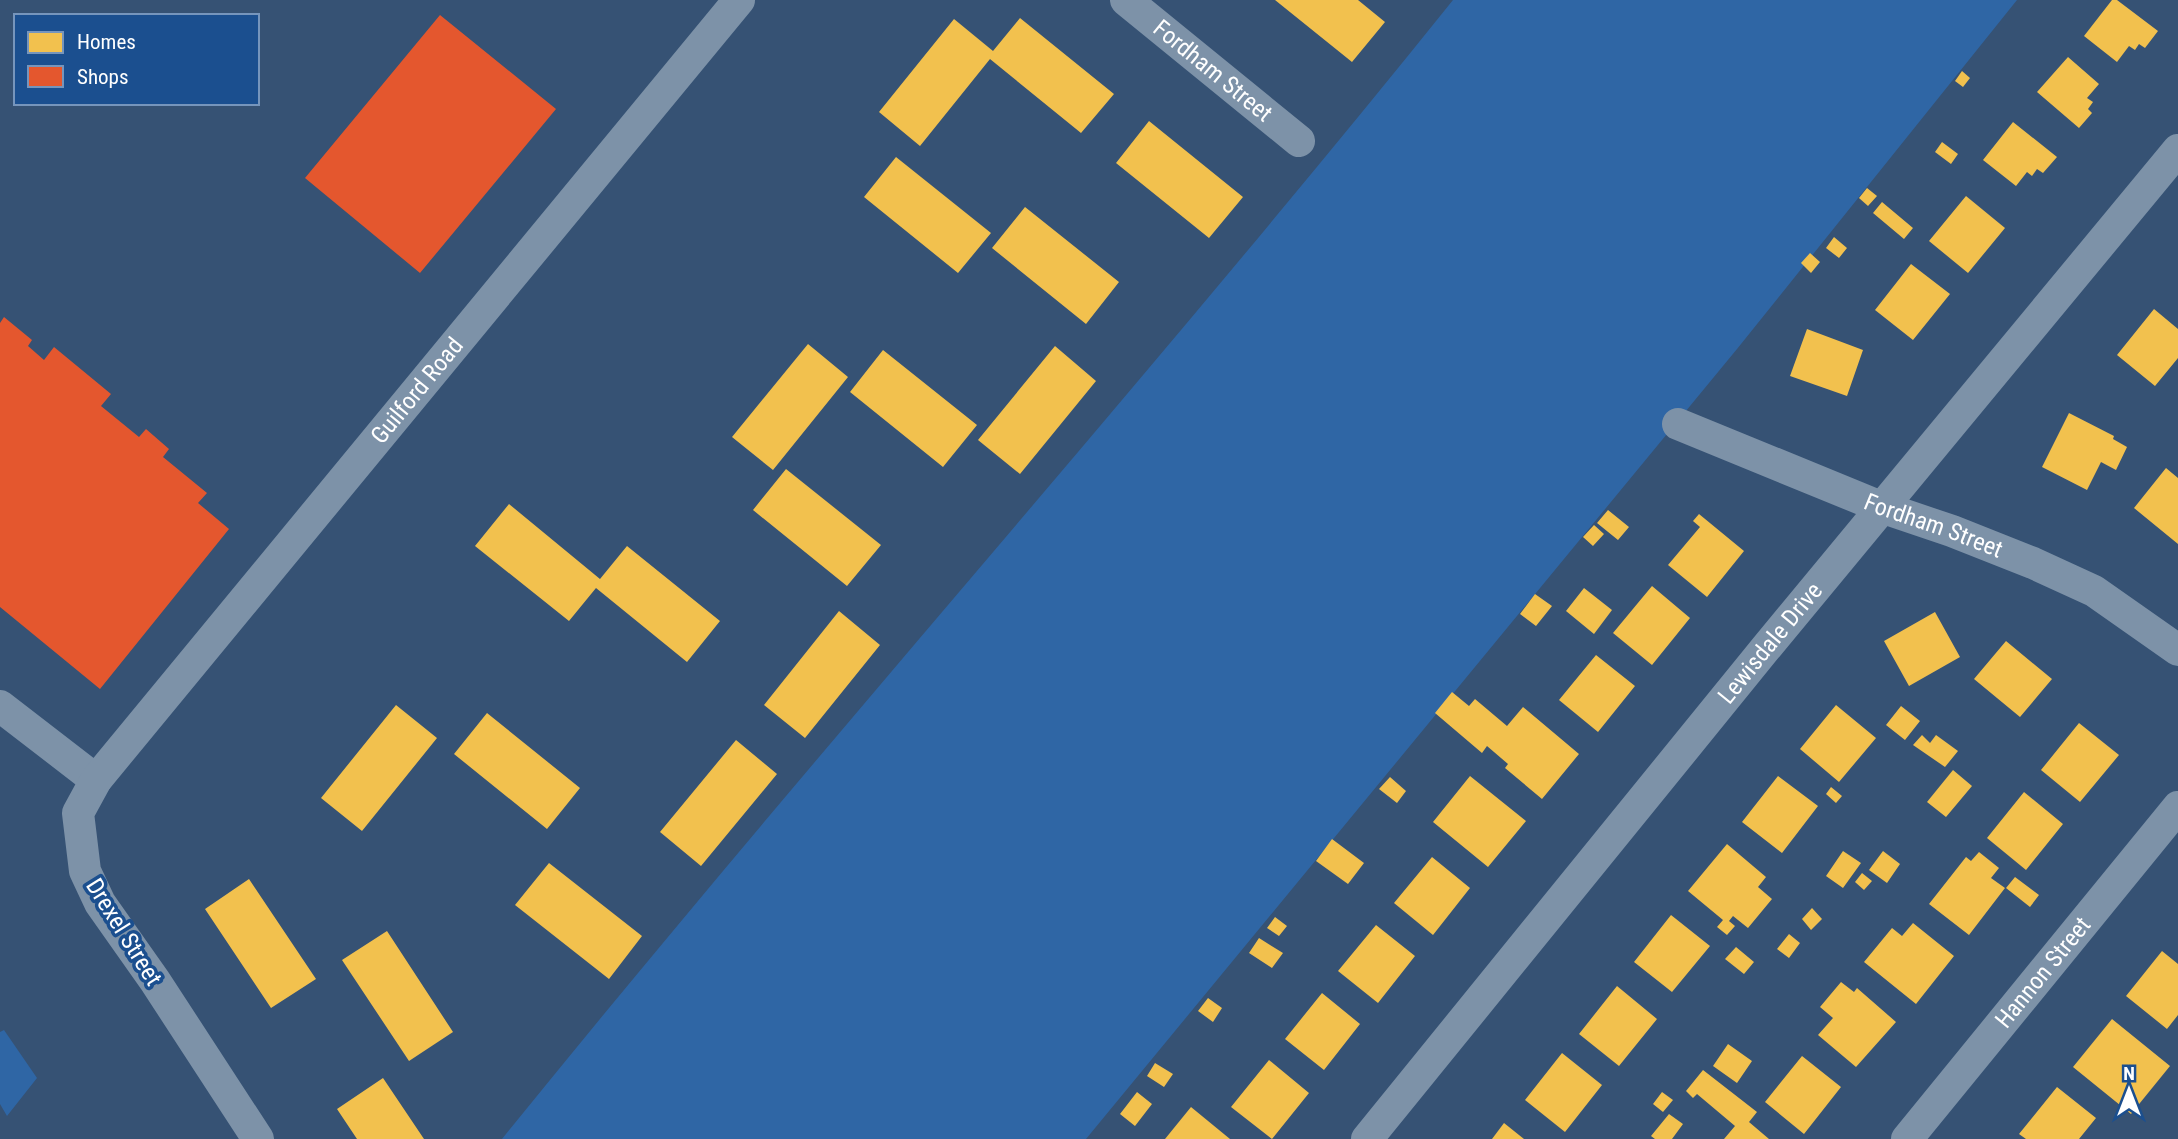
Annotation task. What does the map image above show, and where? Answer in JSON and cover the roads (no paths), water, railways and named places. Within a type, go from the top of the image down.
[{"type":"street","name":"Guilford Road","points":[[96,780],[739,0]]},
{"type":"street","name":"Fordham Street","points":[[1126,0],[1300,141]]},
{"type":"street","name":"Lewisdale Drive","points":[[1367,1139],[1881,508],[2178,150]]},
{"type":"street","name":"Fordham Street","points":[[1678,424],[1881,508],[2010,554],[2094,592],[2178,650]]},
{"type":"street","points":[[0,706],[96,780]]},
{"type":"street","name":"Drexel Street","points":[[96,780],[78,813],[85,871],[100,903],[155,981],[258,1139]]},
{"type":"street","name":"Hannon Street","points":[[1907,1139],[2178,807]]}]
